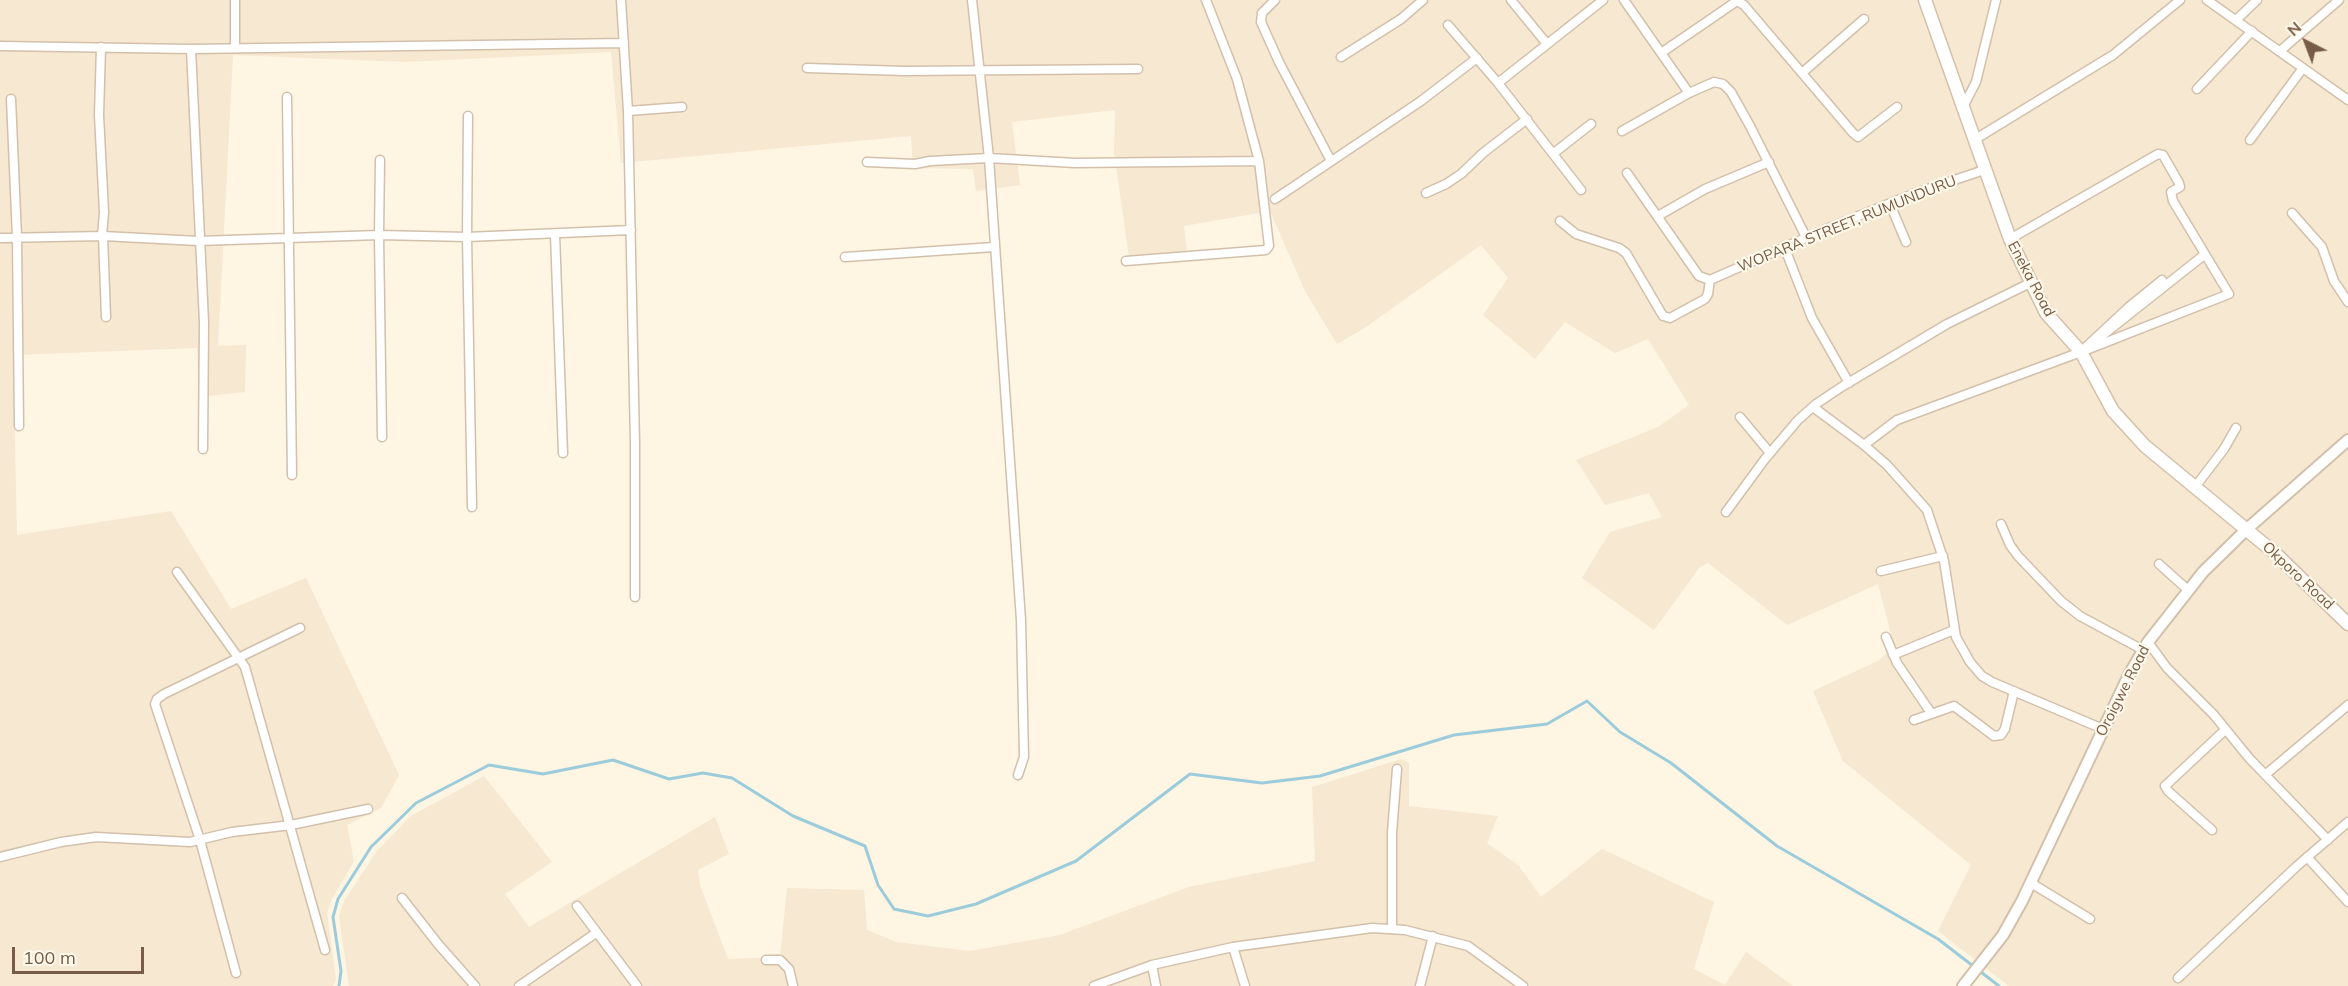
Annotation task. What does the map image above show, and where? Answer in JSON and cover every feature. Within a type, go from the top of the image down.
[{"type":"main road","name":"Eneka Road","points":[[1925,0],[2010,239],[2046,313],[2081,352],[2113,411],[2145,446],[2247,529]]},
{"type":"main road","name":"Okporo Road","points":[[2247,529],[2347,621]]},
{"type":"street","points":[[235,0],[236,48]]},
{"type":"street","points":[[621,0],[628,111],[631,230],[635,597]]},
{"type":"street","points":[[972,0],[981,71],[988,158],[1021,620],[1024,757],[1018,775]]},
{"type":"street","points":[[1126,261],[1266,250],[1269,242],[1259,160],[1237,79],[1206,0]]},
{"type":"street","points":[[1275,0],[1262,13],[1261,22],[1279,62],[1332,161]]},
{"type":"street","points":[[1341,57],[1401,19],[1423,0]]},
{"type":"street","points":[[1511,0],[1546,44]]},
{"type":"street","points":[[1498,82],[1603,0]]},
{"type":"street","points":[[1624,0],[1689,93]]},
{"type":"street","points":[[1962,107],[1976,81],[1996,0]]},
{"type":"street","points":[[1974,140],[2113,55],[2180,0]]},
{"type":"street","points":[[2207,0],[2348,100]]},
{"type":"street","points":[[2236,21],[2257,0]]},
{"type":"street","points":[[2280,51],[2339,0]]},
{"type":"street","points":[[1661,53],[1732,3],[1737,1],[1747,3],[1802,73],[1858,137],[1897,107]]},
{"type":"street","points":[[1802,73],[1864,19]]},
{"type":"street","points":[[1448,25],[1498,82],[1581,190]]},
{"type":"street","points":[[2198,89],[2252,31]]},
{"type":"street","points":[[0,46],[191,49],[624,43]]},
{"type":"street","points":[[101,47],[99,116],[106,317]]},
{"type":"street","points":[[191,49],[198,241],[204,322],[203,449]]},
{"type":"street","points":[[1275,199],[1421,101],[1477,58]]},
{"type":"street","points":[[807,68],[981,71],[1138,69]]},
{"type":"street","points":[[2250,141],[2303,68]]},
{"type":"street","points":[[1622,131],[1689,93],[1714,82],[1723,84],[1731,92],[1769,162],[1806,237]]},
{"type":"street","points":[[287,97],[292,475]]},
{"type":"street","points":[[11,99],[17,237],[19,426]]},
{"type":"street","points":[[628,111],[682,107]]},
{"type":"street","points":[[468,116],[467,237],[472,507]]},
{"type":"street","points":[[1426,193],[1461,174],[1483,153],[1527,119]]},
{"type":"street","points":[[1554,153],[1591,124]]},
{"type":"street","points":[[1864,445],[1897,420],[2229,294],[2170,195],[2180,187],[2179,183],[2166,157],[2158,154],[2010,239]]},
{"type":"street","points":[[867,162],[915,164],[988,158],[1075,163],[1259,160]]},
{"type":"street","points":[[380,160],[382,437]]},
{"type":"street","points":[[1658,216],[1705,189],[1769,162]]},
{"type":"street","name":"WOPARA STREET, RUMUNDURU","points":[[1710,280],[1806,237],[1984,170]]},
{"type":"street","points":[[1560,221],[1576,234],[1619,248],[1626,253],[1663,316],[1670,318],[1705,299],[1710,280],[1699,276],[1627,173]]},
{"type":"street","points":[[1890,204],[1906,242]]},
{"type":"street","points":[[2292,213],[2322,247],[2334,281],[2348,302]]},
{"type":"street","points":[[0,238],[103,236],[198,241],[379,235],[467,237],[631,230]]},
{"type":"street","points":[[555,234],[563,453]]},
{"type":"street","points":[[1784,246],[1812,318],[1849,383]]},
{"type":"street","points":[[845,257],[994,247]]},
{"type":"street","points":[[2081,352],[2204,255]]},
{"type":"street","points":[[2162,280],[2153,288],[2081,352],[2130,306],[2162,280]]},
{"type":"street","points":[[1726,512],[1770,453],[1798,420],[1813,407],[1947,324],[2030,283]]},
{"type":"street","points":[[1813,407],[1887,465],[1926,510],[1943,556],[1954,630],[1970,662],[1982,676],[2103,729]]},
{"type":"street","points":[[1740,417],[1770,453]]},
{"type":"street","points":[[2195,487],[2224,449],[2236,428]]},
{"type":"street","name":"Oroigwe Road","points":[[1963,986],[2003,935],[2031,883],[2103,729],[2145,646],[2188,590],[2247,529],[2348,440]]},
{"type":"street","points":[[2001,525],[2018,556],[2061,601],[2080,616],[2145,646],[2214,715],[2224,730],[2265,775],[2328,840]]},
{"type":"street","points":[[1881,571],[1943,556]]},
{"type":"street","points":[[2159,564],[2188,590]]},
{"type":"street","points":[[177,572],[245,667],[325,950]]},
{"type":"street","points":[[236,973],[200,840],[155,704],[157,699],[164,694],[300,628]]},
{"type":"street","points":[[1893,655],[1954,630]]},
{"type":"street","points":[[1886,637],[1893,655],[1931,713]]},
{"type":"street","points":[[1914,720],[1954,706],[1994,736],[2001,735],[2005,729],[2014,690]]},
{"type":"street","points":[[2265,775],[2348,705]]},
{"type":"street","points":[[2212,830],[2183,806],[2164,786],[2224,730]]},
{"type":"street","points":[[1392,928],[1392,833],[1397,769]]},
{"type":"street","points":[[0,858],[61,842],[96,837],[171,843],[200,840],[232,832],[291,825],[368,809]]},
{"type":"street","points":[[2178,978],[2307,857],[2348,822]]},
{"type":"street","points":[[2307,857],[2348,902]]},
{"type":"street","points":[[2031,883],[2090,919]]},
{"type":"street","points":[[402,898],[475,986]]},
{"type":"street","points":[[577,906],[637,986]]},
{"type":"street","points":[[1094,986],[1152,965],[1233,946],[1317,934],[1392,928],[1468,946],[1523,986]]},
{"type":"street","points":[[522,985],[596,933]]},
{"type":"street","points":[[1420,986],[1433,936]]},
{"type":"street","points":[[1233,946],[1245,986]]},
{"type":"street","points":[[766,960],[780,960],[789,969],[793,986]]},
{"type":"street","points":[[1152,965],[1156,986]]},
{"type":"shaded area","points":[[0,0],[2348,0],[2348,986],[2009,986],[1938,931],[1971,865],[1843,761],[1813,691],[1878,661],[1894,646],[1878,584],[1787,625],[1708,563],[1700,567],[1654,630],[1582,578],[1610,532],[1662,517],[1649,493],[1605,505],[1576,460],[1658,427],[1689,405],[1648,339],[1615,353],[1565,322],[1535,359],[1483,315],[1508,278],[1481,245],[1363,329],[1337,344],[1305,291],[1270,211],[1184,226],[1187,251],[1129,257],[1114,152],[1115,110],[1012,122],[1020,185],[976,191],[973,169],[913,168],[911,136],[621,163],[611,52],[404,62],[233,55],[218,346],[246,345],[245,392],[199,397],[197,348],[13,355],[17,535],[171,511],[231,609],[306,578],[399,775],[381,808],[347,825],[354,861],[332,899],[327,913],[336,979],[333,986],[0,986]]},
{"type":"shaded area","points":[[1401,759],[1409,763],[1409,806],[1498,816],[1487,843],[1519,866],[1541,897],[1602,849],[1714,902],[1694,969],[1725,985],[1746,952],[1793,986],[349,986],[339,916],[344,901],[377,851],[411,816],[484,776],[552,862],[505,894],[529,927],[715,817],[729,854],[698,870],[700,885],[728,959],[780,957],[787,888],[864,890],[867,930],[896,942],[970,951],[1060,935],[1189,887],[1315,861],[1312,787]]},
{"type":"waterway","points":[[339,986],[341,971],[333,917],[338,899],[371,847],[416,803],[489,765],[543,774],[613,760],[669,779],[703,773],[732,778],[793,816],[865,846],[878,885],[894,909],[928,916],[976,904],[1076,861],[1190,774],[1262,783],[1320,776],[1454,735],[1547,724],[1587,701],[1620,732],[1671,763],[1777,846],[1938,939],[1999,986]]}]
